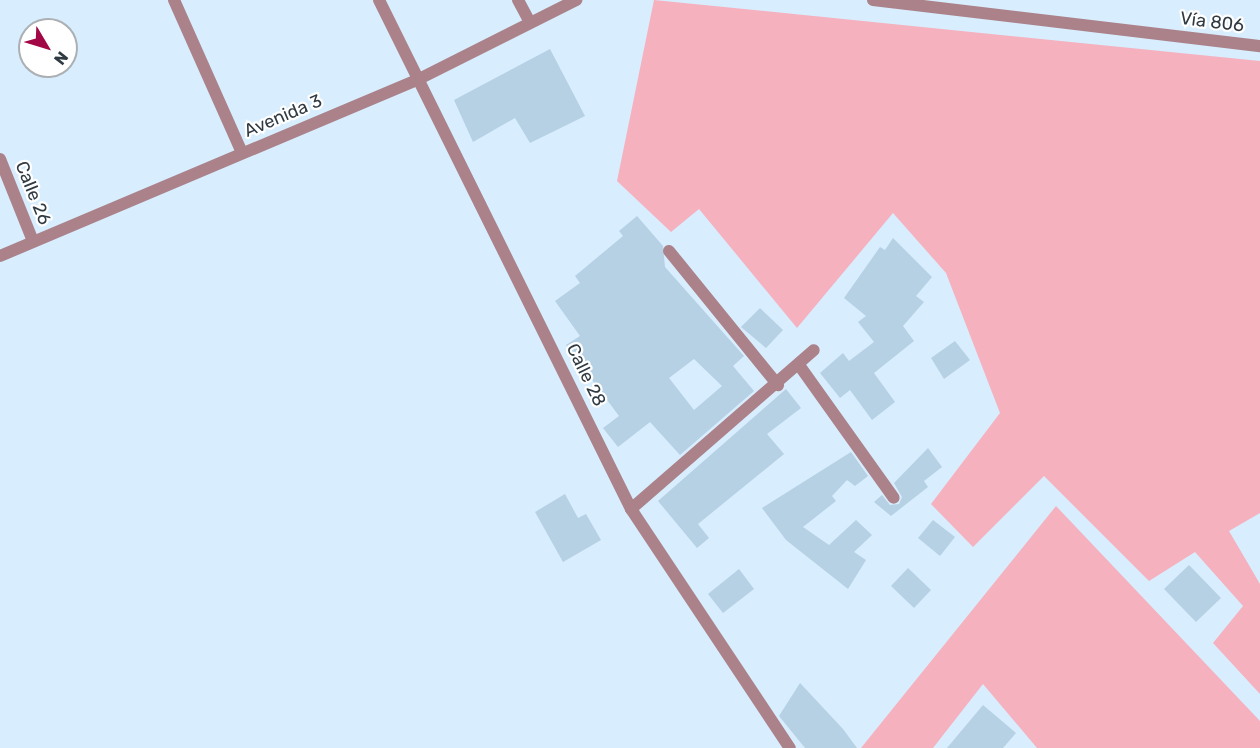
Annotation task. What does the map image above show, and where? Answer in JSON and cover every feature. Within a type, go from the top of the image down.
[{"type":"street","points":[[174,0],[242,153]]},
{"type":"street","name":"Calle 28","points":[[379,0],[421,78],[631,509],[790,748]]},
{"type":"street","points":[[518,0],[528,19]]},
{"type":"street","name":"Avenida 3","points":[[0,256],[421,78],[528,19],[576,0]]},
{"type":"street","name":"Vía 806","points":[[873,0],[1260,46]]},
{"type":"street","name":"Calle 26","points":[[0,159],[33,241]]},
{"type":"street","points":[[669,251],[778,385]]},
{"type":"street","points":[[631,509],[778,385],[814,350]]},
{"type":"street","points":[[799,365],[894,498]]},
{"type":"shaded area","points":[[654,0],[1260,61],[1260,513],[1229,531],[1260,584],[1260,694],[1213,643],[1243,606],[1195,552],[1149,581],[1044,476],[973,547],[931,504],[1000,413],[946,273],[893,213],[797,328],[699,209],[671,232],[617,181]]},
{"type":"shaded area","points":[[1056,506],[1260,721],[1260,748],[1037,748],[983,684],[933,748],[861,748]]},
{"type":"building","points":[[550,49],[585,116],[530,143],[515,118],[473,142],[454,100]]},
{"type":"building","points":[[637,216],[663,246],[665,267],[744,356],[733,366],[754,391],[680,455],[650,422],[618,447],[603,428],[619,416],[566,345],[580,336],[555,301],[580,283],[575,276],[623,236],[619,231]],"holes":[[[694,359],[722,386],[694,410],[669,378]]]},
{"type":"building","points":[[893,238],[932,277],[916,296],[924,302],[903,326],[914,341],[874,373],[895,402],[872,420],[850,390],[840,398],[820,373],[843,353],[849,361],[874,342],[858,322],[866,316],[844,298],[880,247],[885,250]]},
{"type":"building","points":[[760,308],[783,330],[766,348],[741,327]]},
{"type":"building","points":[[955,341],[970,360],[944,379],[931,358]]},
{"type":"building","points":[[786,389],[801,408],[767,434],[784,454],[698,524],[709,538],[697,548],[658,501]]},
{"type":"building","points":[[928,448],[942,467],[924,481],[928,487],[891,516],[874,502],[882,495],[890,505],[899,504],[902,497],[894,483]]},
{"type":"building","points":[[851,452],[868,476],[855,486],[847,480],[832,496],[836,501],[803,527],[829,545],[856,520],[872,535],[854,552],[866,560],[848,589],[786,540],[762,508]]},
{"type":"building","points":[[565,494],[578,518],[586,514],[601,540],[563,562],[535,512]]},
{"type":"building","points":[[933,520],[955,537],[940,556],[918,538]]},
{"type":"building","points":[[1189,565],[1221,598],[1196,622],[1164,589]]},
{"type":"building","points":[[908,568],[931,590],[914,608],[891,586]]},
{"type":"building","points":[[739,569],[754,589],[723,613],[708,594]]},
{"type":"building","points":[[800,683],[843,729],[857,748],[805,748],[779,716]]},
{"type":"building","points":[[983,705],[1016,733],[1003,748],[947,748]]}]
